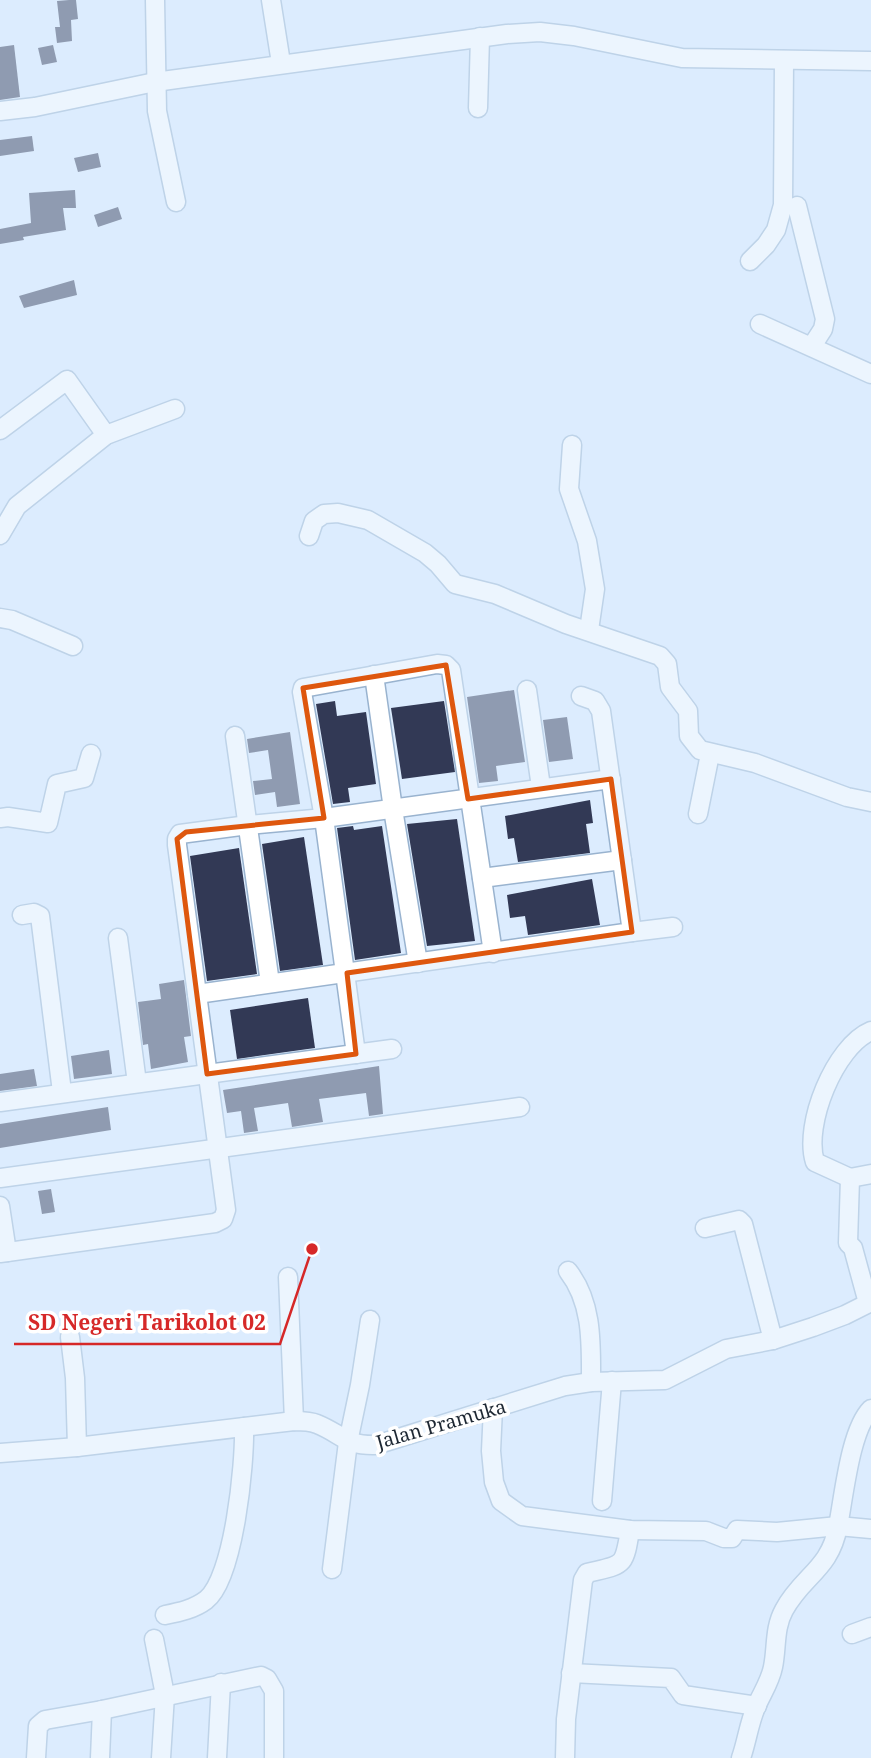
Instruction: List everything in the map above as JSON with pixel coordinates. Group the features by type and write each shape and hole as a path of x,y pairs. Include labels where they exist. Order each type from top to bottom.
{"street":[{"path":"155,0 155,82 160,134 176,202"},
{"path":"271,0 281,63"},
{"path":"0,111 35,107 155,82 281,63 480,37 540,32 574,36 666,57 871,61"},
{"path":"478,108 480,37"},
{"path":"750,261 776,230 783,205 784,60"},
{"path":"797,206 825,319 823,329 812,346"},
{"path":"760,324 871,374"},
{"path":"0,430 67,380 106,435"},
{"path":"0,535 17,506 106,435 175,409"},
{"path":"572,445 569,489 587,541 595,589 589,630"},
{"path":"309,536 314,521 324,514 338,513 368,520 425,553 455,584 480,589 566,624 660,656 665,660 670,687 688,710 689,736 700,750 755,763 847,797 871,802"},
{"path":"0,618 12,620 73,646"},
{"path":"356,1054 347,973 302,690 305,687 437,664 446,664 451,670 468,799 493,953"},
{"path":"374,675 418,962"},
{"path":"527,690 541,787"},
{"path":"581,696 595,701 601,710 632,932"},
{"path":"235,736 270,983"},
{"path":"0,818 48,823 57,784 84,778 92,754"},
{"path":"698,814 710,754"},
{"path":"0,1206 4,1252 215,1223 223,1219 226,1210 177,839 186,832 324,818 611,779"},
{"path":"482,878 622,860"},
{"path":"22,915 37,913 40,916 62,1092"},
{"path":"197,994 673,927"},
{"path":"118,937 137,1083"},
{"path":"871,1031 857,1039 832,1071 825,1084 812,1139 815,1162 850,1178 871,1174"},
{"path":"0,1102 392,1049"},
{"path":"0,1178 520,1107"},
{"path":"850,1178 848,1243 853,1248 869,1303"},
{"path":"705,1227 734,1220 743,1224 773,1340"},
{"path":"568,1271 584,1299 591,1333 592,1382"},
{"path":"288,1277 294,1421"},
{"name":"Jalan Pramuka","path":"0,1453 76,1447 294,1421 315,1423 360,1446 376,1445 565,1386 592,1382 665,1380 726,1349 773,1340 845,1315 869,1303"},
{"path":"332,1569 348,1442 370,1320"},
{"path":"70,1337 75,1378 76,1447"},
{"path":"602,1501 612,1381"},
{"path":"494,1408 491,1451 494,1482 501,1501 522,1516 630,1530 693,1529 724,1538 732,1538 737,1530 777,1532 838,1526 871,1529"},
{"path":"741,1758 757,1706 769,1682 778,1626 784,1610 826,1560 833,1547 857,1437 866,1414 871,1409"},
{"path":"165,1615 189,1610 206,1600 225,1570 245,1455 244,1427"},
{"path":"565,1758 566,1719 583,1580 587,1573 620,1565 626,1558 630,1530"},
{"path":"852,1634 871,1627"},
{"path":"154,1639 164,1695 160,1758"},
{"path":"571,1673 671,1678 683,1695 757,1706"},
{"path":"36,1758 37,1730 40,1723 261,1676 274,1691 274,1758"},
{"path":"217,1758 221,1683"},
{"path":"100,1758 102,1710"}],"highlighted area":[{"path":"446,665 468,799 611,779 632,932 347,973 356,1054 207,1074 177,839 186,832 324,818 303,688"}],"building":[{"path":"76,0 78,19 71,20 72,41 57,43 55,27 60,27 57,1"},
{"path":"14,45 20,97 0,100 0,47"},
{"path":"53,45 57,62 42,65 38,48"},
{"path":"32,136 34,151 0,156 0,140"},
{"path":"98,153 101,167 78,172 74,158"},
{"path":"75,190 76,208 63,208 66,230 0,244 0,229 31,223 29,193"},
{"path":"118,207 122,219 98,227 94,215"},
{"path":"74,280 77,295 24,308 19,296"},
{"path":"514,690 525,762 496,766 498,781 479,783 467,697"},
{"path":"335,701 337,716 366,712 376,784 348,788 350,802 333,804 316,704"},
{"path":"444,701 455,772 402,779 391,708"},
{"path":"567,717 573,759 549,762 543,720"},
{"path":"290,732 300,804 277,807 275,792 255,795 253,781 272,779 268,750 249,753 247,739"},
{"path":"590,800 593,823 586,824 590,853 518,862 514,838 508,839 505,816"},
{"path":"457,819 475,941 427,946 407,824"},
{"path":"353,826 354,830 382,826 401,953 355,960 337,828"},
{"path":"304,837 323,965 280,971 262,844"},
{"path":"239,848 257,974 207,981 190,856"},
{"path":"592,879 600,925 528,935 525,916 510,918 507,895"},
{"path":"184,980 191,1036 184,1037 188,1062 151,1069 148,1044 143,1045 138,1002 161,999 159,984"},
{"path":"308,998 315,1048 237,1059 230,1010"},
{"path":"109,1050 112,1074 74,1079 71,1056"},
{"path":"379,1066 383,1114 369,1116 366,1093 319,1099 323,1122 292,1127 288,1103 254,1108 258,1131 244,1133 241,1111 227,1113 223,1090"},
{"path":"34,1069 37,1086 0,1091 0,1074"},
{"path":"108,1107 111,1130 0,1148 0,1124"},
{"path":"51,1189 55,1212 42,1214 38,1191"}],"place":[{"name":"SD Negeri Tarikolot 02","path":"312,1249"}]}
